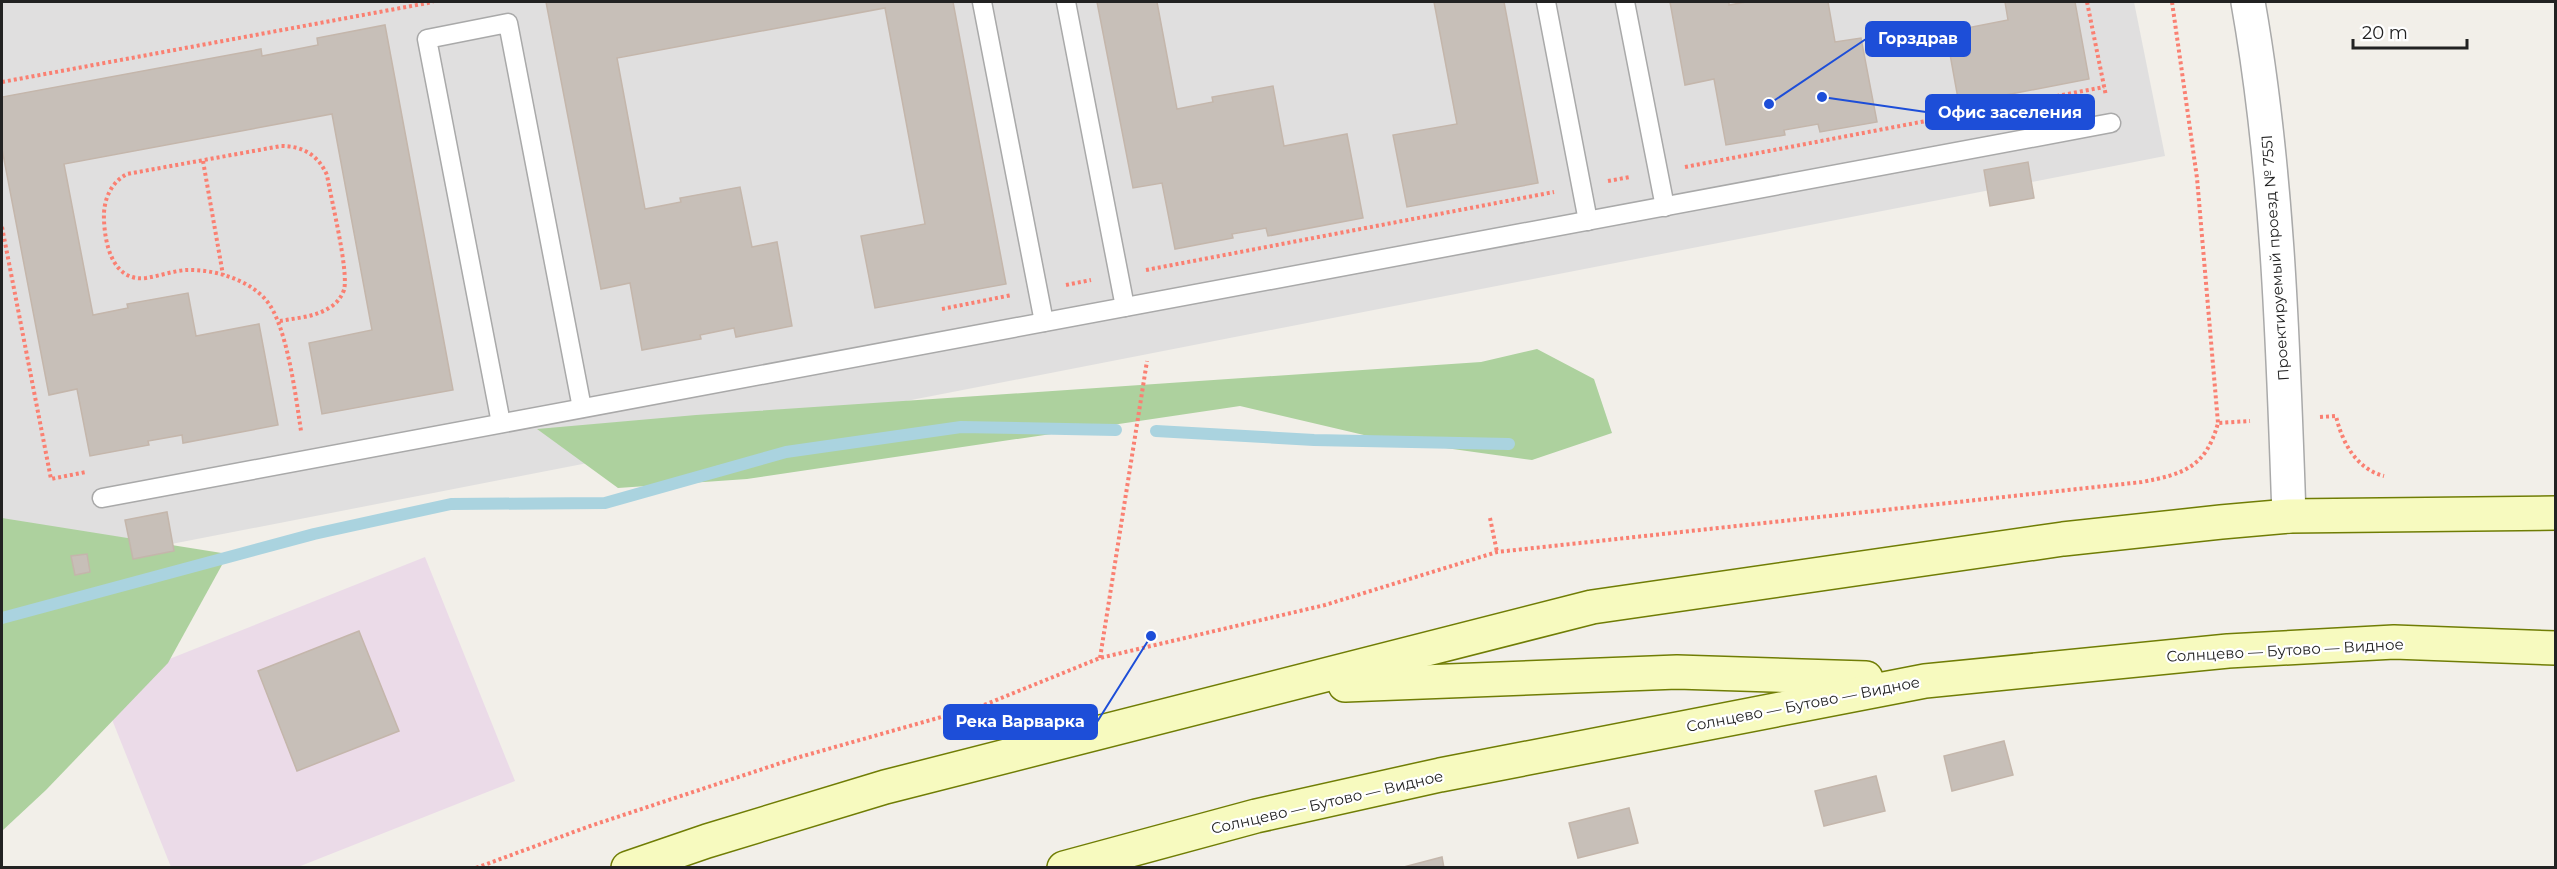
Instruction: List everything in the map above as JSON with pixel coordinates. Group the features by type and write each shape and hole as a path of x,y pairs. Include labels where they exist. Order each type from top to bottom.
{"main road":[{"path":"628,867 885,787 1592,608 2063,539 2289,516 2556,513"},
{"name":"Солнцево — Бутово — Видное","path":"1064,867 1256,816 1440,775 1925,681 2228,651 2394,642 2556,648"},
{"path":"1284,687 1677,672 1925,681"}],"street":[{"name":"Проектируемый проезд № 7551","path":"2248,2 2268,159 2278,278 2285,370 2289,516"}],"lane":[{"path":"982,2 1044,322"},
{"path":"1066,2 1125,307"},
{"path":"1546,2 1588,220"},
{"path":"1625,2 1665,207"},
{"path":"501,423 427,39 508,23 582,408"},
{"path":"102,498 2111,123"}],"path":[{"path":"2,82 433,2"},
{"path":"2087,2 2111,123"},
{"path":"2172,2 2197,178 2218,423"},
{"path":"934,310 2104,87"},
{"path":"280,321 317,314 331,308 341,298 344,289 341,254 327,175 322,164 305,150 294,146 281,146 127,174 116,180 109,192 104,211 105,239 117,268 130,278 188,270 223,275 256,290 267,300 280,321 301,431"},
{"path":"203,160 223,275"},
{"path":"2,227 51,479 96,470"},
{"path":"1100,658 1147,361"},
{"path":"289,433 312,429"},
{"path":"1490,518 1497,552"}],"shaded area":[{"path":"2,2 2134,2 2165,156 2,577"},
{"path":"425,557 515,781 298,867 171,867 99,687"}],"green space":[{"path":"1537,349 1594,379 1612,433 1532,460 1381,439 1240,406 747,479 618,488 537,429 696,415 1481,362"},
{"path":"2,518 228,554 168,663 46,790 2,831"}],"building":[{"path":"546,2 953,2 1006,284 875,308 861,236 925,224 885,8 617,58 645,209 681,202 680,198 740,187 752,247 777,242 792,326 736,337 734,328 700,335 701,339 642,350 630,283 601,289"},
{"path":"1097,2 1157,2 1177,109 1213,102 1212,97 1273,86 1284,146 1347,134 1363,218 1268,236 1266,228 1232,234 1233,238 1175,249 1162,183 1133,188"},
{"path":"1434,2 1504,2 1538,183 1407,207 1393,135 1457,124"},
{"path":"1670,2 1729,2 1729,5 1746,2 1828,2 1835,42 1861,38 1877,122 1820,132 1818,124 1784,130 1785,135 1726,145 1714,79 1685,85"},
{"path":"2005,2 2075,2 2089,79 1959,104 1946,32 2008,20"},
{"path":"385,25 453,390 322,414 309,343 372,330 332,114 64,164 93,315 128,308 127,304 188,293 196,336 259,324 278,425 183,443 182,435 148,441 149,445 90,456 77,389 49,395 2,149 2,97 261,49 262,56 318,45 317,38"},
{"path":"2028,162 2034,198 1990,206 1984,170"},
{"path":"167,512 174,551 133,559 125,520"},
{"path":"87,554 90,572 75,575 71,556"},
{"path":"359,631 399,731 297,771 258,671"},
{"path":"2004,741 2013,775 1952,791 1944,756"},
{"path":"1876,776 1885,811 1824,826 1815,791"},
{"path":"1629,808 1638,843 1578,858 1569,823"},
{"path":"1442,857 1444,868 1400,868"}],"waterway":[{"path":"2,618 314,534 451,504 605,503 786,452 961,427 1116,430"},
{"path":"1156,431 1314,440 1509,444"}],"place":[{"name":"Офис заселения","path":"1822,97"},
{"name":"Горздрав","path":"1769,104"},
{"name":"Река Варварка","path":"1151,636"}]}
